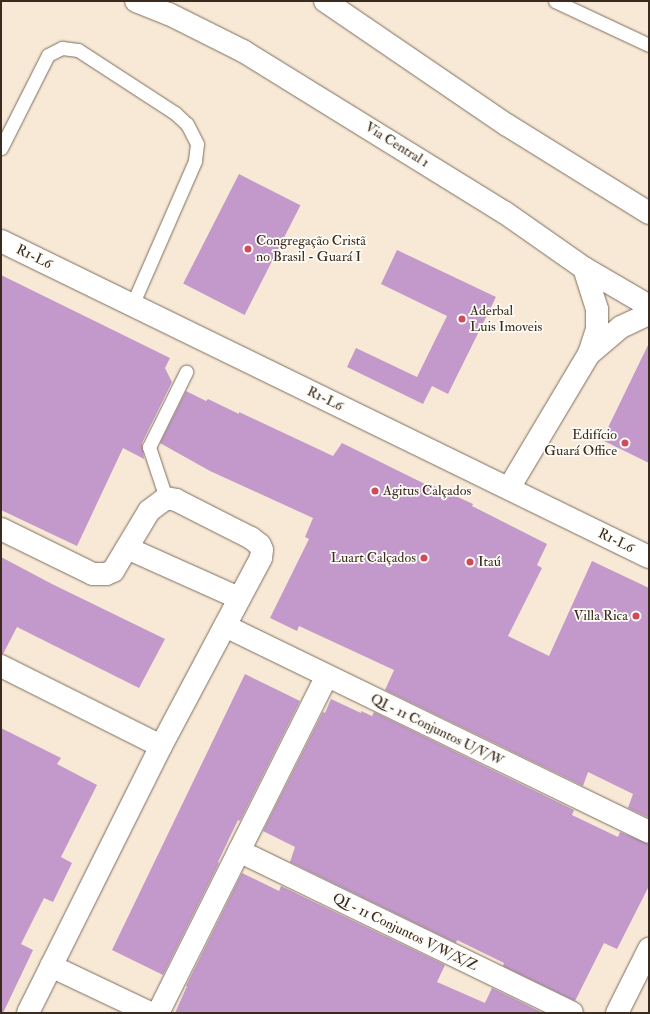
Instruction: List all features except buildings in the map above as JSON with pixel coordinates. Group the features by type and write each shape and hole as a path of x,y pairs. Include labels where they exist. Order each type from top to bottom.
{"street":[{"name":"Via Central 1","path":"136,1 167,8 243,51 504,212 584,268 649,306"},
{"path":"325,1 507,125 649,213"},
{"name":"R1-L6","path":"1,241 649,557"},
{"path":"509,488 589,354 597,329 597,309 584,268"},
{"path":"589,354 621,327 649,314"},
{"path":"1,529 93,574 106,574 113,571 149,511 166,498 183,504 251,538 260,545 262,550 261,558 161,746 28,1013"},
{"path":"127,548 239,598"},
{"name":"QI - 11 Conjuntos U/V/W","path":"225,626 326,677 649,832"},
{"path":"1,666 161,746"},
{"path":"158,1013 326,677"},
{"name":"QI - 11 Conjuntos V/W/X/Z","path":"239,851 572,1013"},
{"path":"617,1013 648,955"},
{"path":"51,966 150,1013"}],"lane":[{"path":"555,1 649,45"},
{"path":"1,148 48,54 62,48 78,50 175,113 187,124 197,144 195,161 132,305"},
{"path":"166,498 149,447 186,372"}],"place":[{"name":"Congregação Cristã no Brasil - Guará I","path":"248,249"},
{"name":"Aderbal Luis Imoveis","path":"462,319"},
{"name":"Edifício Guará Office","path":"625,443"},
{"name":"Agitus Calçados","path":"375,491"},
{"name":"Luart Calçados","path":"424,558"},
{"name":"Itaú","path":"470,562"},
{"name":"Villa Rica","path":"636,616"}]}
